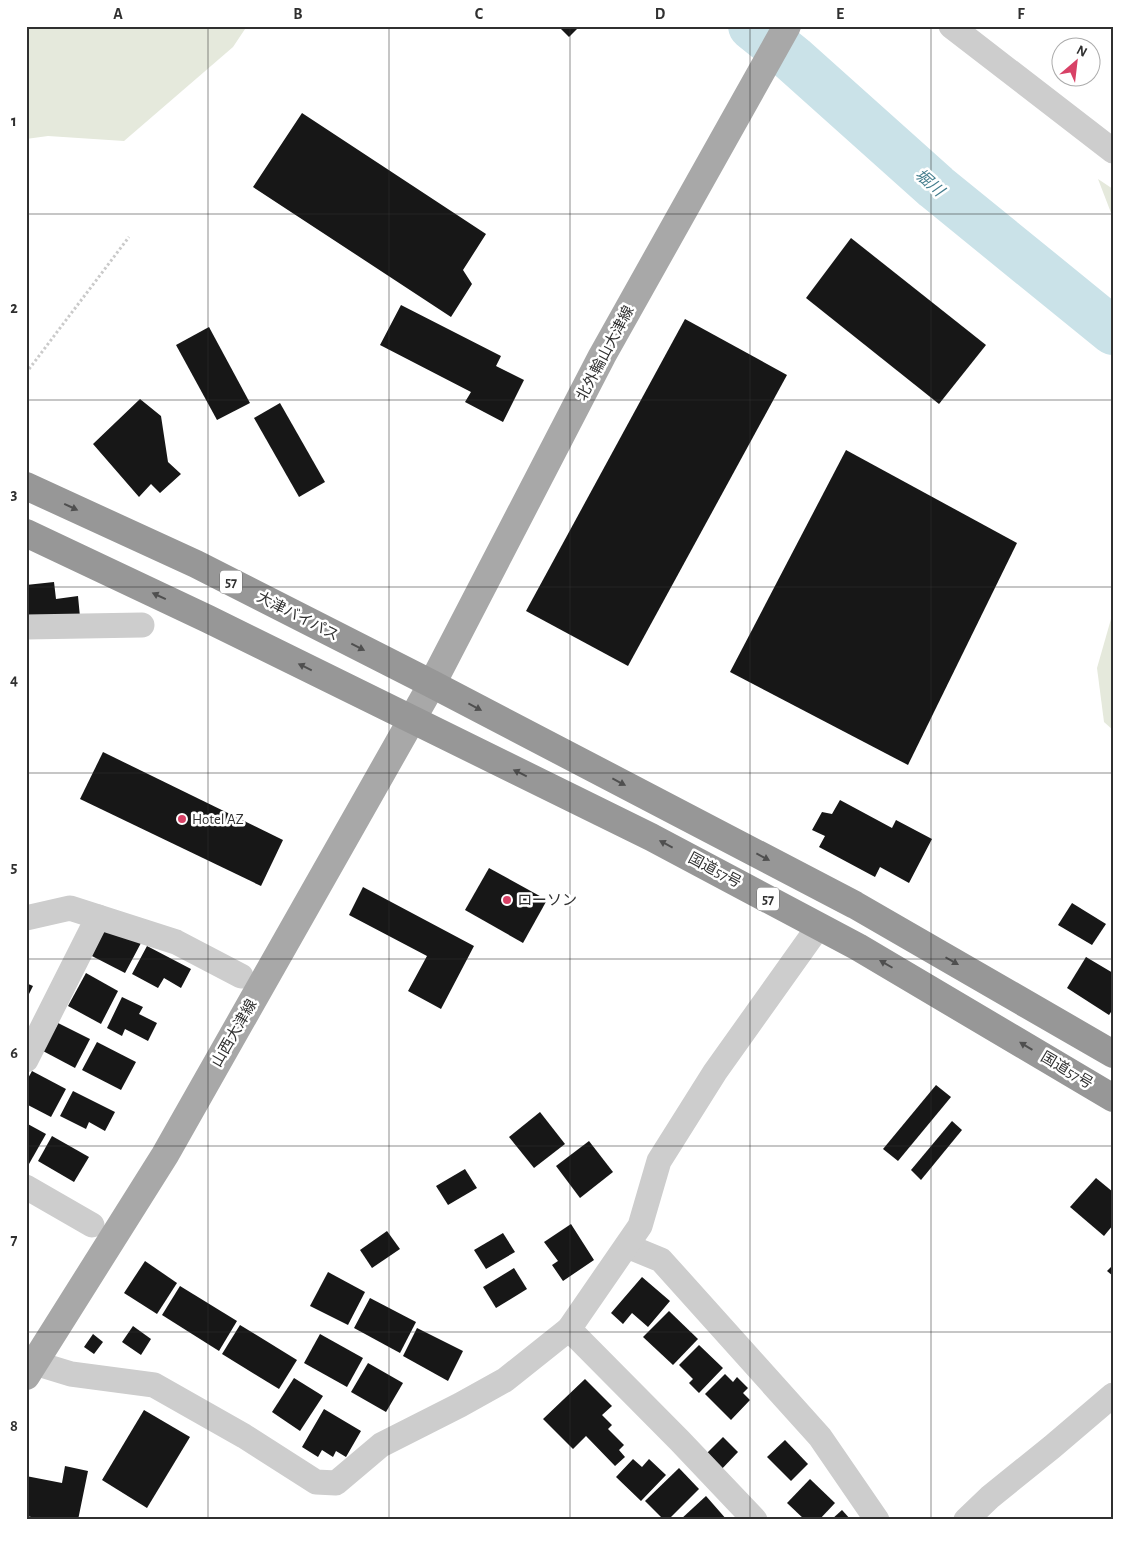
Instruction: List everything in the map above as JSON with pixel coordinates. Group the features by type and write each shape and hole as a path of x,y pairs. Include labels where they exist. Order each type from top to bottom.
{"highway":[{"name":"大津バイパス","path":"26,486 196,564 432,684"},
{"name":"57","path":"26,533 208,619 412,720"},
{"name":"57","path":"432,684 855,905 1113,1054"},
{"name":"国道57号","path":"412,720 651,837 819,926 975,1015 1113,1098"}],"main road":[{"name":"北外輪山大津線","path":"432,684 602,356 787,26"},
{"name":"山西大津線","path":"30,1370 165,1155 432,684"}],"street":[{"path":"951,26 1113,151"},
{"path":"26,627 142,625"},
{"path":"26,918 70,908 176,942 241,976"},
{"path":"26,1060 98,918"},
{"path":"30,1370 154,1385 244,1436 316,1482 336,1483 381,1445 505,1380 569,1329 640,1226 659,1161 715,1072 819,926"},
{"path":"26,1188 92,1225"},
{"path":"627,1246 661,1260 820,1437 877,1520"},
{"path":"569,1329 755,1520"},
{"path":"966,1520 990,1497 1113,1395"}],"path":[{"path":"26,373 129,237"}],"shaded area":[{"path":"26,26 247,26 233,47 124,141 48,136 26,139"},
{"path":"1098,179 1113,189 1113,218"},
{"path":"1113,612 1113,730 1104,722 1097,668"}],"building":[{"path":"558,26 580,26 569,37"},
{"path":"302,113 486,234 463,270 472,284 451,317 253,187"},
{"path":"851,238 986,345 939,404 806,298"},
{"path":"401,305 501,356 496,366 524,380 503,422 465,402 471,392 380,345"},
{"path":"685,319 787,375 628,666 526,611"},
{"path":"209,327 250,403 217,420 176,345"},
{"path":"140,399 161,416 168,462 181,474 160,493 151,484 139,497 93,444"},
{"path":"280,403 325,482 299,497 254,418"},
{"path":"846,450 1017,543 908,765 730,672"},
{"path":"54,582 56,599 78,596 80,617 26,619 26,585"},
{"name":"Hotel AZ","path":"103,752 283,840 261,886 80,799"},
{"path":"840,800 892,828 896,820 932,839 909,883 880,867 875,877 819,847 825,836 812,830 822,812 832,814"},
{"path":"489,868 547,900 523,943 465,910"},
{"path":"363,887 474,946 441,1009 408,991 427,956 349,915"},
{"path":"1072,903 1106,924 1092,945 1058,925"},
{"path":"106,926 141,943 125,973 90,955"},
{"path":"147,946 191,969 181,988 164,978 158,988 132,974"},
{"path":"1086,957 1113,973 1113,1009 1109,1015 1067,988"},
{"path":"86,973 118,991 101,1024 68,1006"},
{"path":"26,983 33,986 26,1000"},
{"path":"122,997 143,1007 139,1014 157,1023 148,1041 125,1029 122,1036 107,1028"},
{"path":"58,1023 90,1039 75,1068 43,1051"},
{"path":"97,1042 136,1062 121,1090 82,1070"},
{"path":"32,1071 66,1089 51,1117 26,1104 26,1082"},
{"path":"936,1085 951,1097 898,1161 883,1149"},
{"path":"73,1091 115,1112 105,1131 89,1122 86,1129 60,1116"},
{"path":"540,1112 565,1144 534,1168 509,1137"},
{"path":"952,1121 962,1130 921,1180 911,1170"},
{"path":"26,1123 46,1134 29,1164 26,1162"},
{"path":"52,1136 89,1157 74,1182 38,1161"},
{"path":"589,1141 613,1172 580,1198 556,1166"},
{"path":"465,1169 477,1188 448,1205 436,1186"},
{"path":"1096,1178 1113,1192 1113,1225 1104,1236 1070,1207"},
{"path":"571,1224 594,1260 563,1281 552,1265 558,1261 544,1242"},
{"path":"387,1231 400,1249 372,1268 360,1250"},
{"path":"503,1233 515,1252 486,1269 474,1250"},
{"path":"145,1261 177,1283 157,1314 124,1293"},
{"path":"1113,1265 1113,1276 1107,1271"},
{"path":"514,1268 527,1289 496,1308 483,1287"},
{"path":"328,1272 365,1292 348,1325 310,1306"},
{"path":"642,1277 670,1301 648,1327 632,1313 623,1324 611,1313"},
{"path":"180,1286 237,1321 219,1351 162,1315"},
{"path":"370,1298 416,1322 400,1353 354,1328"},
{"path":"669,1311 698,1339 673,1365 643,1337"},
{"path":"240,1325 297,1360 279,1389 222,1354"},
{"path":"133,1326 151,1339 141,1355 122,1342"},
{"path":"417,1328 463,1351 448,1381 403,1356"},
{"path":"93,1334 103,1342 94,1354 84,1347"},
{"path":"320,1334 363,1358 347,1387 304,1363"},
{"path":"699,1345 723,1368 699,1393 689,1383 693,1379 679,1365"},
{"path":"368,1363 403,1383 386,1412 351,1392"},
{"path":"725,1374 733,1382 737,1377 748,1388 743,1393 750,1400 731,1420 705,1394"},
{"path":"294,1378 323,1396 300,1431 272,1412"},
{"path":"585,1379 612,1406 602,1415 612,1425 608,1429 624,1445 619,1450 625,1457 615,1466 586,1436 573,1449 543,1419"},
{"path":"324,1409 361,1431 346,1457 336,1451 333,1457 322,1450 318,1457 302,1447"},
{"path":"144,1410 190,1437 147,1508 102,1480"},
{"path":"723,1437 738,1452 718,1473 702,1458"},
{"path":"785,1440 808,1464 791,1481 767,1457"},
{"path":"633,1459 642,1467 649,1459 666,1475 641,1501 616,1477"},
{"path":"65,1466 88,1471 78,1520 47,1520 26,1516 26,1476 62,1483"},
{"path":"679,1468 699,1489 668,1520 664,1520 645,1501"},
{"path":"810,1479 835,1503 819,1520 805,1520 787,1503"},
{"path":"706,1496 727,1520 680,1520"},
{"path":"842,1510 851,1520 831,1520"}],"waterway":[{"name":"堀川","path":"752,26 793,59 936,187 1113,331"}],"place":[{"name":"Hotel AZ","path":"182,819"},
{"name":"ローソン","path":"507,900"}]}
